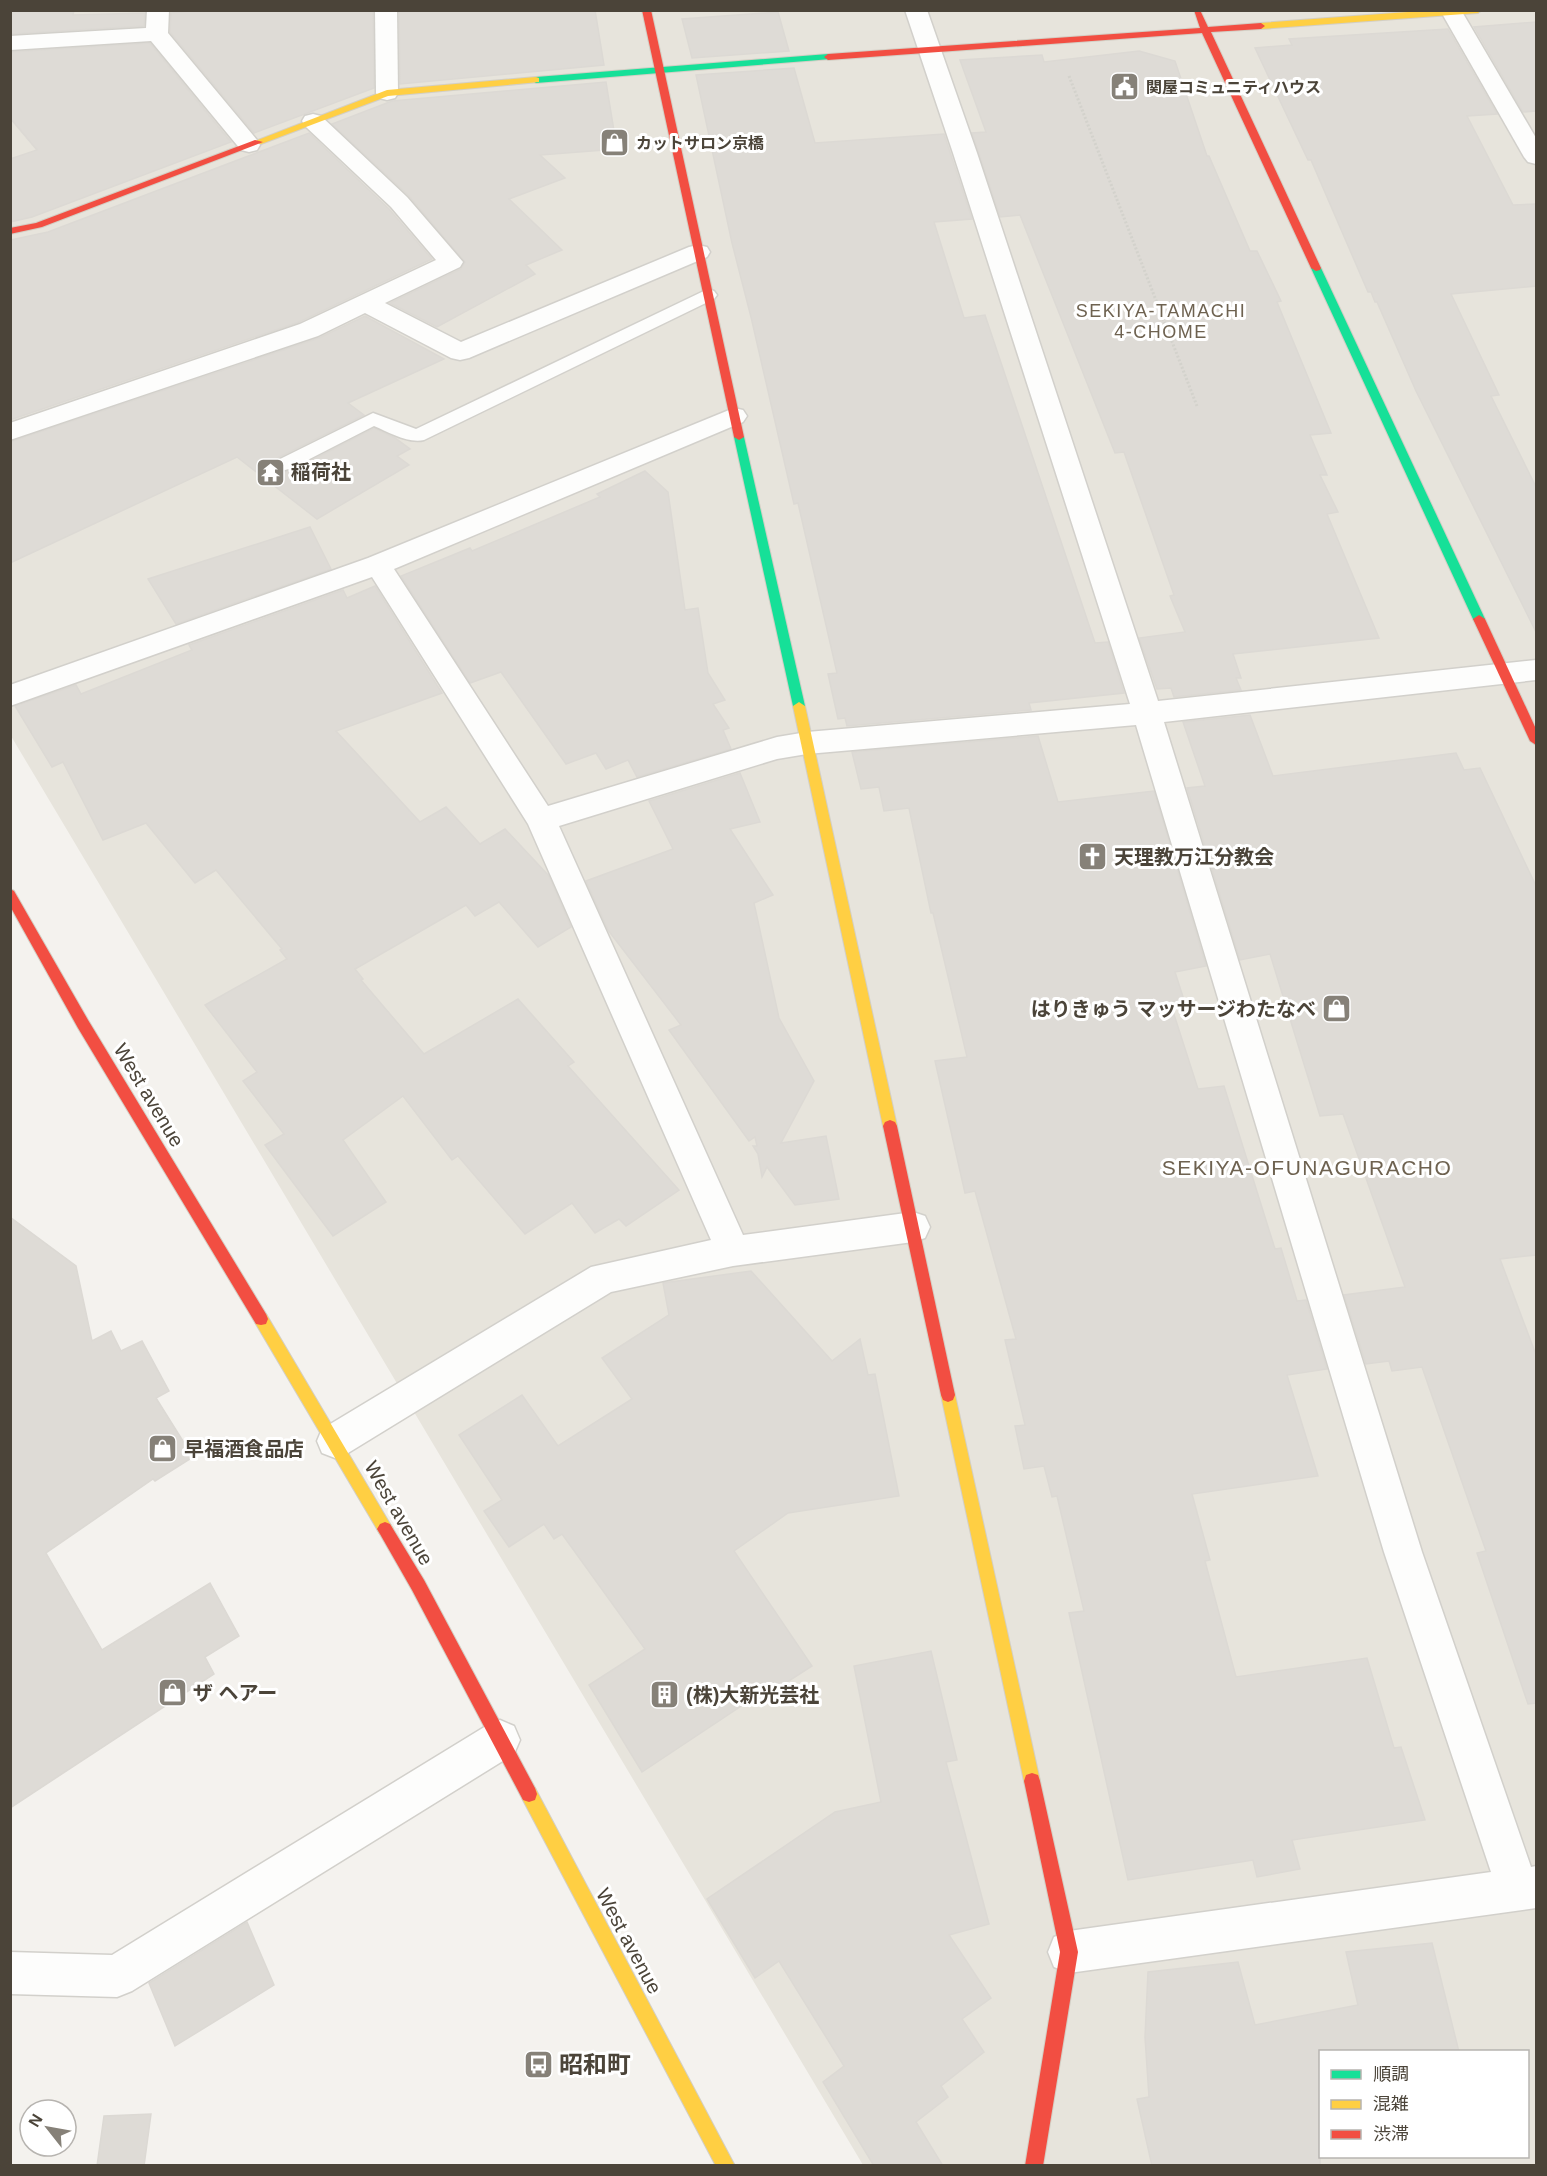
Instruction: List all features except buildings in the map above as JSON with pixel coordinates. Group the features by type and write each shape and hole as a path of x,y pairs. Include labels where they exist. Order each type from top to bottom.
{"main road":[{"path":"646,10 657,69 913,1227 1069,1952 1034,2166"},
{"path":"1197,10 1536,741"},
{"path":"10,231 39,225 387,93 657,69 1478,10"},
{"name":"West avenue","path":"10,894 83,1024 335,1441 417,1585 726,2166"}],"street":[{"path":"158,10 157,34 249,145"},
{"path":"386,10 387,93"},
{"path":"916,10 965,153 1147,713 1403,1552 1527,1888 1069,1952"},
{"path":"1451,11 1536,158"},
{"path":"10,43 157,34"},
{"path":"10,432 309,330 452,262 399,202 313,121"},
{"path":"365,303 460,352 698,252"},
{"path":"10,696 378,565 734,416"},
{"path":"378,565 541,820 734,1251"},
{"path":"541,820 777,748 807,743 1147,713 1536,670"},
{"path":"335,1441 603,1278 734,1251 913,1227"},
{"path":"10,1973 117,1976 500,1740"}],"lane":[{"path":"285,464 373,419 417,435 708,296"}],"path":[{"path":"1056,41 1197,406"}],"shaded area":[{"path":"10,11 1536,11 1536,2165 863,2165 11,736"}],"traffic: fast":[{"path":"536,80 828,57"},
{"path":"1316,268 1479,619"},
{"path":"739,437 799,706"}],"traffic: slow":[{"path":"1261,26 1478,10"},
{"path":"258,142 387,93 536,80"},
{"path":"799,706 890,1126"},
{"path":"261,1319 385,1529"},
{"path":"948,1395 1032,1781"},
{"path":"529,1794 726,2166"}],"traffic: jam":[{"path":"646,10 739,437"},
{"path":"1197,12 1316,268"},
{"path":"828,57 1261,26"},
{"path":"10,231 39,225 258,142"},
{"path":"1479,619 1536,741"},
{"path":"10,894 83,1024 261,1319"},
{"path":"890,1126 948,1395"},
{"path":"385,1529 418,1585 529,1794"},
{"path":"1032,1781 1069,1952 1034,2166"}],"place":[{"name":"関屋コミュニティハウス","path":"1125,87"},
{"name":"カットサロン京橋","path":"615,143"},
{"name":"稲荷社","path":"270,472"},
{"name":"天理教万江分教会","path":"1093,857"},
{"name":"はりきゅう マッサージわたなべ","path":"1337,1009"},
{"name":"早福酒食品店","path":"163,1449"},
{"name":"ザ ヘアー","path":"172,1693"},
{"name":"(株)大新光芸社","path":"665,1695"},
{"name":"昭和町","path":"538,2065"}],"district":[{"name":"SEKIYA-TAMACHI 4-CHOME","path":"1161,321"},
{"name":"SEKIYA-OFUNAGURACHO","path":"1307,1168"}]}
